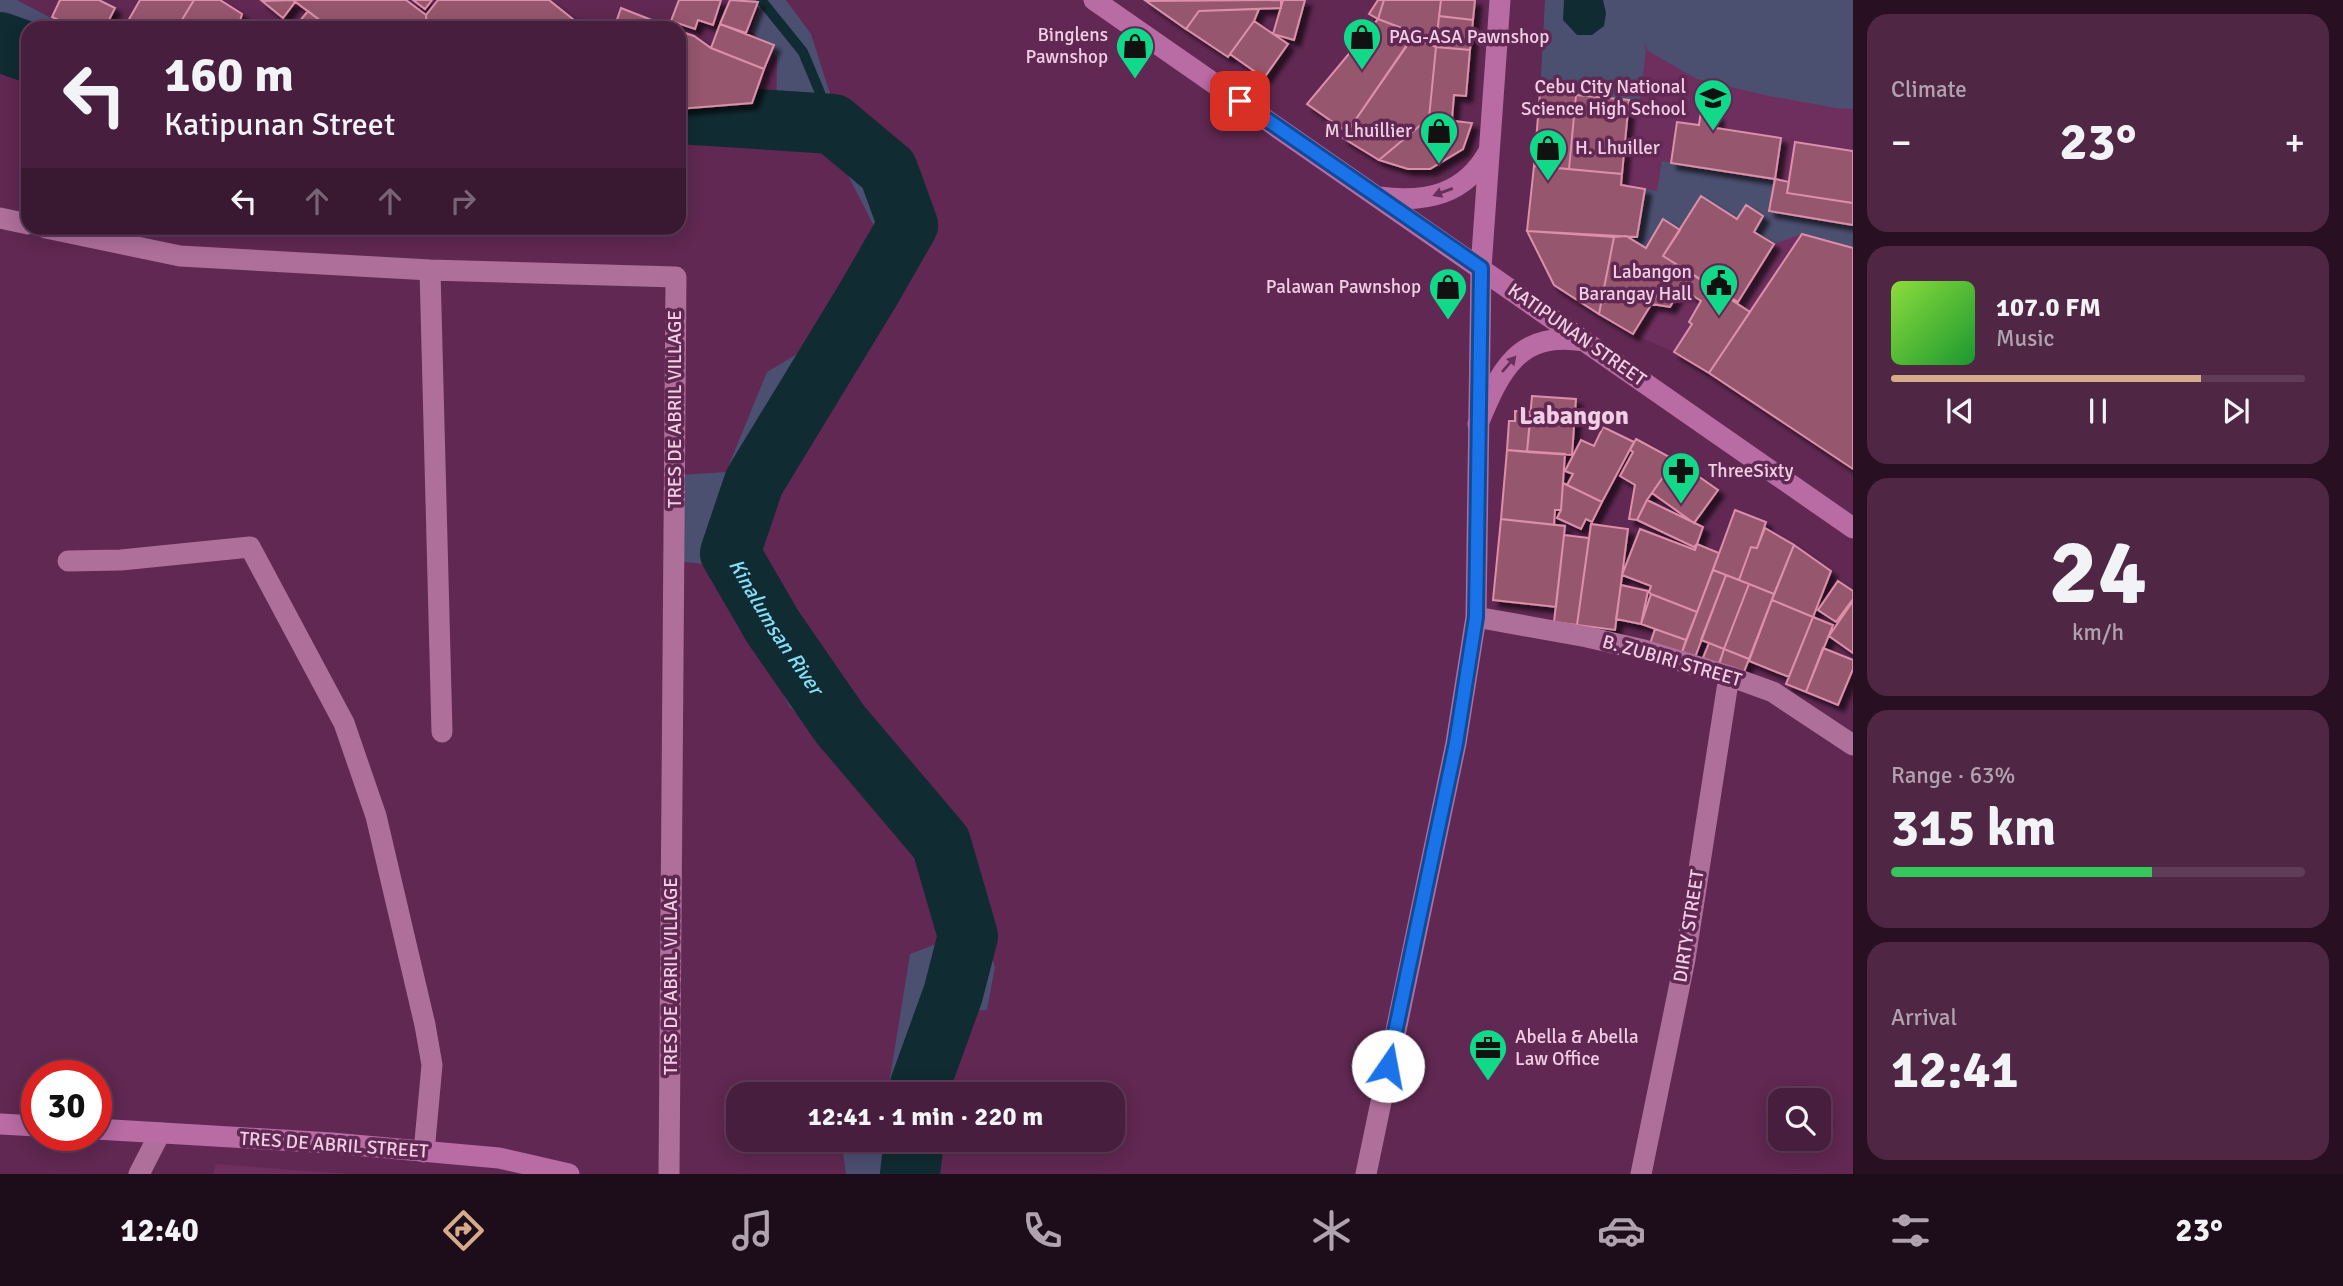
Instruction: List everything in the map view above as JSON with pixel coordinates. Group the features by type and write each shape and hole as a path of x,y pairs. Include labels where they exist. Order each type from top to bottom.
{"main road":[{"name":"KATIPUNAN STREET","path":"1094,0 1853,528"},
{"path":"1481,268 1500,0"},
{"path":"1378,197 1423,198 1452,190 1478,169 1490,149"},
{"path":"1478,424 1501,373 1523,350 1542,341 1566,339 1587,342"},
{"path":"0,1124 21,1125"},
{"name":"TRES DE ABRIL STREET","path":"112,1130 332,1143 499,1158 569,1174"}],"street":[{"path":"0,218 21,222"},
{"name":"TRES DE ABRIL VILLAGE","path":"80,235 180,256 430,270 676,277 669,1174"},
{"path":"1366,1174 1456,743 1476,617 1481,268"},
{"path":"430,270 442,732"},
{"path":"68,562 121,560 250,547 344,723 376,816 432,1065 424,1152"},
{"name":"B. ZUBIRI STREET","path":"1476,617 1621,645 1729,676 1773,692 1853,745"},
{"name":"DIRTY STREET","path":"1642,1174 1685,959 1729,676"},
{"path":"139,1174 160,1133"}],"shaded area":[{"path":"0,0 17,0 57,21 21,21 21,59 0,52"},
{"path":"747,0 786,0 811,34 837,116 892,163 912,220 931,231 846,385 808,403 764,478 748,537 758,584 872,745 969,847 983,931 995,967 987,1010 963,1011 934,1082 889,1082 910,954 952,938 931,858 870,783 790,707 714,565 684,562 680,475 726,472 767,372 797,354 877,232 832,144 777,140 776,128 686,120 686,108 752,103 776,121 777,57 751,31 759,8"},
{"name":"Cebu City National Science High School","path":"1545,0 1853,0 1853,225 1752,208 1802,234 1709,373 1599,314 1614,237 1626,236 1646,248 1663,219 1680,229 1657,191 1621,185 1622,174"},
{"path":"1545,0 1853,0 1853,109 1769,96 1697,79 1648,51 1643,41 1646,50 1640,101 1540,92"},
{"path":"1564,0 1603,0 1606,13 1604,26 1592,35 1577,35 1563,20"},
{"path":"1662,161 1775,179 1769,211 1853,225 1853,248 1802,234 1774,244 1754,232 1763,215 1746,205 1737,219 1701,197 1680,230 1663,220 1646,248 1626,236 1637,237 1645,189 1657,191"},
{"path":"843,1152 921,1152 919,1174 846,1174"},
{"path":"216,1164 348,1174 213,1174"}],"building":[{"path":"60,0 99,0 115,8 108,21 60,21 52,17"},
{"path":"140,0 194,0 181,21 128,21"},
{"path":"194,0 220,0 242,14 240,21 181,21"},
{"path":"293,0 406,0 426,15 426,21 321,21"},
{"path":"413,0 432,0 425,9"},
{"path":"438,0 549,0 575,21 426,21 426,15"},
{"path":"679,0 721,0 713,25 698,20 695,29 686,26 686,21 671,21"},
{"path":"730,0 758,2 746,33 720,24"},
{"path":"1281,0 1281,8 1199,11 1186,29 1146,1"},
{"path":"1283,0 1305,0 1294,40 1273,34"},
{"path":"1378,0 1384,0 1378,19 1369,14"},
{"path":"1384,0 1441,0 1436,42 1378,19"},
{"path":"1441,0 1475,0 1473,20 1439,16"},
{"path":"262,1 295,2 283,18"},
{"path":"621,8 654,21 616,21"},
{"path":"1259,9 1254,21 1228,57 1186,29 1199,11"},
{"path":"308,11 321,21 300,21"},
{"path":"1439,16 1473,20 1470,50 1436,47"},
{"name":"PAG-ASA Pawnshop","path":"1378,19 1415,33 1347,132 1307,104"},
{"path":"1254,21 1288,44 1264,78 1230,54"},
{"path":"720,24 774,45 764,69 711,48"},
{"path":"686,33 711,48 764,69 752,103 686,108"},
{"path":"1413,37 1436,47 1429,118 1379,160 1343,138"},
{"path":"1436,47 1470,50 1466,96 1454,95 1452,119 1429,118"},
{"path":"1540,92 1576,95 1569,169 1534,166"},
{"path":"1576,95 1629,100 1622,174 1569,169"},
{"path":"1701,111 1718,115 1716,128 1781,138 1775,179 1671,163 1677,122 1699,125"},
{"path":"1429,118 1472,123 1463,149 1430,169 1408,169 1379,160"},
{"path":"1795,142 1853,151 1853,203 1787,193"},
{"path":"1534,166 1622,174 1621,185 1645,189 1637,237 1527,231"},
{"path":"1775,179 1789,182 1787,193 1853,203 1853,225 1769,211"},
{"path":"1701,196 1737,219 1746,205 1763,216 1754,232 1774,244 1738,302 1663,256"},
{"path":"1663,219 1680,230 1663,256 1676,264 1633,334 1599,314 1614,237 1626,236 1646,248"},
{"path":"1527,231 1614,237 1599,314 1554,285"},
{"path":"1802,234 1853,248 1853,469 1709,373"},
{"name":"Labangon Barangay Hall","path":"1676,264 1750,312 1709,373 1674,352 1692,324 1689,322 1701,301 1681,288 1670,307 1651,304"},
{"path":"1532,396 1576,399 1572,455 1527,452"},
{"path":"1515,411 1531,412 1527,452 1507,450 1509,421 1515,421"},
{"path":"1603,427 1634,442 1602,502 1567,485 1573,474 1565,471 1581,440 1594,446"},
{"path":"1636,439 1675,460 1647,500 1637,520 1629,519 1635,485 1620,476 1633,452 1630,450"},
{"path":"1507,450 1565,454 1561,510 1555,510 1554,525 1501,519"},
{"path":"1675,460 1718,490 1694,523 1652,493"},
{"path":"1563,483 1602,502 1592,522 1586,519 1581,529 1557,518 1561,510"},
{"path":"1647,500 1703,527 1697,544 1694,547 1637,520"},
{"path":"1735,510 1766,522 1757,548 1751,547 1739,580 1713,570"},
{"path":"1501,519 1565,526 1556,607 1493,600"},
{"path":"1591,524 1628,529 1615,630 1577,625"},
{"path":"1765,528 1794,545 1774,594 1739,580 1751,547 1757,548"},
{"path":"1640,529 1695,550 1697,544 1719,553 1697,612 1651,594 1651,586 1622,575"},
{"path":"1564,535 1589,538 1577,625 1554,622"},
{"path":"1794,545 1831,571 1813,617 1772,600"},
{"path":"1713,570 1726,575 1694,660 1681,655"},
{"path":"1726,575 1749,584 1724,649 1701,640"},
{"path":"1838,581 1853,591 1853,599 1836,622 1818,610"},
{"path":"1749,584 1774,594 1749,659 1724,649"},
{"path":"1621,585 1648,591 1641,624 1616,619"},
{"path":"1651,594 1697,612 1686,640 1641,624"},
{"path":"1772,600 1813,617 1789,677 1749,661"},
{"path":"1853,601 1853,653 1829,636"},
{"path":"1813,617 1833,625 1806,692 1786,684"},
{"path":"1655,629 1686,640 1681,655 1650,644"},
{"path":"1709,643 1724,649 1719,665 1703,658"},
{"path":"1823,648 1853,660 1853,669 1838,705 1806,692"},
{"path":"1724,649 1749,659 1742,677 1718,667"}],"waterway":[{"path":"761,0 803,52 833,124"},
{"name":"Kinalumsan River","path":"0,42 21,50"},
{"name":"Kinalumsan River","path":"686,114 833,124 888,170 908,225 754,482 730,553 773,627 840,724 941,843 968,936 953,994 921,1082"},
{"name":"Kinalumsan River","path":"910,1174 913,1152"}],"place":[{"name":"PAG-ASA Pawnshop","path":"1362,71"},
{"name":"Binglens Pawnshop","path":"1135,80"},
{"name":"Cebu City National Science High School","path":"1713,132"},
{"name":"M Lhuillier","path":"1439,165"},
{"name":"H. Lhuiller","path":"1548,182"},
{"name":"Labangon Barangay Hall","path":"1719,317"},
{"name":"Palawan Pawnshop","path":"1448,321"},
{"name":"ThreeSixty","path":"1681,505"},
{"name":"Abella & Abella Law Office","path":"1488,1082"}],"district":[{"name":"Labangon","path":"1574,416"}],"route":[{"path":"1240,101 1481,268 1476,617 1456,743 1388,1066"}]}
